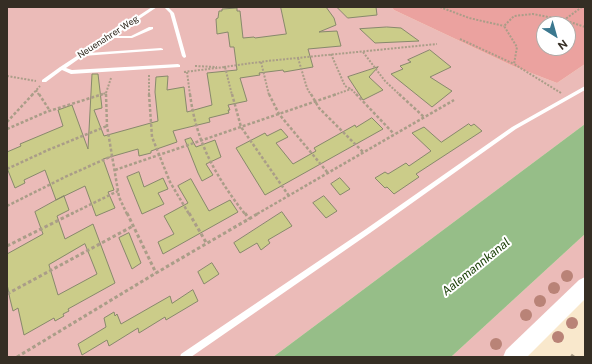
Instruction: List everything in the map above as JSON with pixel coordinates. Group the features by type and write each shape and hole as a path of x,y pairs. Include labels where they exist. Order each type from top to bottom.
{"street":[{"path":"513,357 585,286"}],"lane":[{"name":"Neuenahrer Weg","path":"44,81 155,7"},
{"path":"166,7 172,13 184,56"},
{"path":"109,37 132,37 151,28"},
{"path":"81,55 161,49"},
{"path":"62,68 71,72 178,66"},
{"path":"184,357 368,231 514,128 585,88"}],"path":[{"path":"440,7 469,18 504,26 517,47 514,64"},
{"path":"570,16 582,7"},
{"path":"504,26 514,16 533,14 543,16"},
{"path":"460,39 514,64 569,97"},
{"path":"195,66 225,67 331,54 436,44"},
{"path":"363,51 385,81 424,117"},
{"path":"331,54 344,86 350,90 394,134"},
{"path":"298,58 307,88 319,108 327,118 363,152"},
{"path":"261,62 269,94 279,114 328,173"},
{"path":"225,67 241,127 269,165 289,196"},
{"path":"188,72 189,95 195,123 201,141 214,170 249,219"},
{"path":"149,75 150,123 152,137 170,182 207,244"},
{"path":"7,76 34,81 44,81"},
{"path":"7,122 44,81"},
{"path":"36,90 50,111"},
{"path":"114,170 350,90"},
{"path":"7,129 50,111 106,93 108,126 118,191 156,273"},
{"path":"17,357 156,273 454,100"},
{"path":"7,169 48,150 108,126"},
{"path":"7,206 65,177 112,156"},
{"path":"7,246 118,191"},
{"path":"7,294 133,226"}],"shaded area":[{"path":"7,7 392,7 394,10 513,66 557,83 585,64 585,124 273,357 7,357"},
{"path":"392,7 585,7 585,64 557,83 513,66 394,10"},
{"path":"585,234 585,286 513,357 451,357"}],"water":[{"name":"Aalemannkanal","path":"585,124 585,234 451,357 273,357"}],"building":[{"path":"281,7 326,7 334,18 336,25 319,32 337,31 341,46 308,49 313,67 284,72 283,70 259,73 260,75 240,78 247,101 228,105 230,110 228,110 229,113 209,118 210,122 173,131 177,142 151,151 151,153 139,156 138,149 103,159 114,190 108,192 115,208 96,216 85,186 56,200 45,170 24,180 25,183 15,188 7,168 7,152 21,146 20,144 63,126 58,110 72,105 88,149 92,74 98,74 102,108 94,110 104,136 158,121 155,92 156,77 168,76 167,90 184,87 187,112 212,105 207,73 237,70 234,47 230,47 228,32 217,34 216,19 218,18 219,11 222,11 222,9 237,8 237,11 240,11 243,38 255,38 286,34"},
{"path":"337,7 376,7 377,15 348,18"},
{"path":"387,27 401,28 419,41 375,43 360,29"},
{"path":"430,50 451,67 430,77 452,91 432,107 391,74 403,69 400,66 411,62 408,60"},
{"path":"378,67 369,77 383,90 363,100 348,77"},
{"path":"372,118 383,129 265,195 236,148 265,133 267,136 281,129 288,137 276,143 293,164 316,151 314,148 355,125 356,127"},
{"path":"469,124 471,126 474,124 482,131 416,174 419,177 394,194 387,187 385,188 375,178 385,172 388,174 406,163 409,166 431,151 412,133 424,127 441,142"},
{"path":"191,138 196,147 215,140 221,157 206,164 213,175 202,181 185,140"},
{"path":"139,172 144,187 163,178 168,189 158,193 164,204 142,214 127,177"},
{"path":"340,178 350,189 340,195 331,184"},
{"path":"191,179 209,211 230,200 238,212 163,254 158,242 174,234 164,216 188,203 178,186"},
{"path":"64,196 69,210 57,216 65,239 93,224 115,283 68,309 69,311 63,314 64,316 55,321 54,318 24,335 18,308 13,311 10,299 7,284 7,254 43,234 35,212","holes":["85,244 97,274 58,295 49,265"]},
{"path":"324,196 337,211 326,218 313,203"},
{"path":"282,212 292,226 268,240 270,243 261,250 257,243 240,253 234,243"},
{"path":"129,233 141,263 132,269 119,238"},
{"path":"212,263 219,274 204,284 198,272"},
{"path":"193,290 198,301 166,320 165,317 139,333 138,328 109,346 107,340 82,355 78,344 106,327 104,318 114,312 115,316 117,314 121,324 170,296 172,303"}]}
